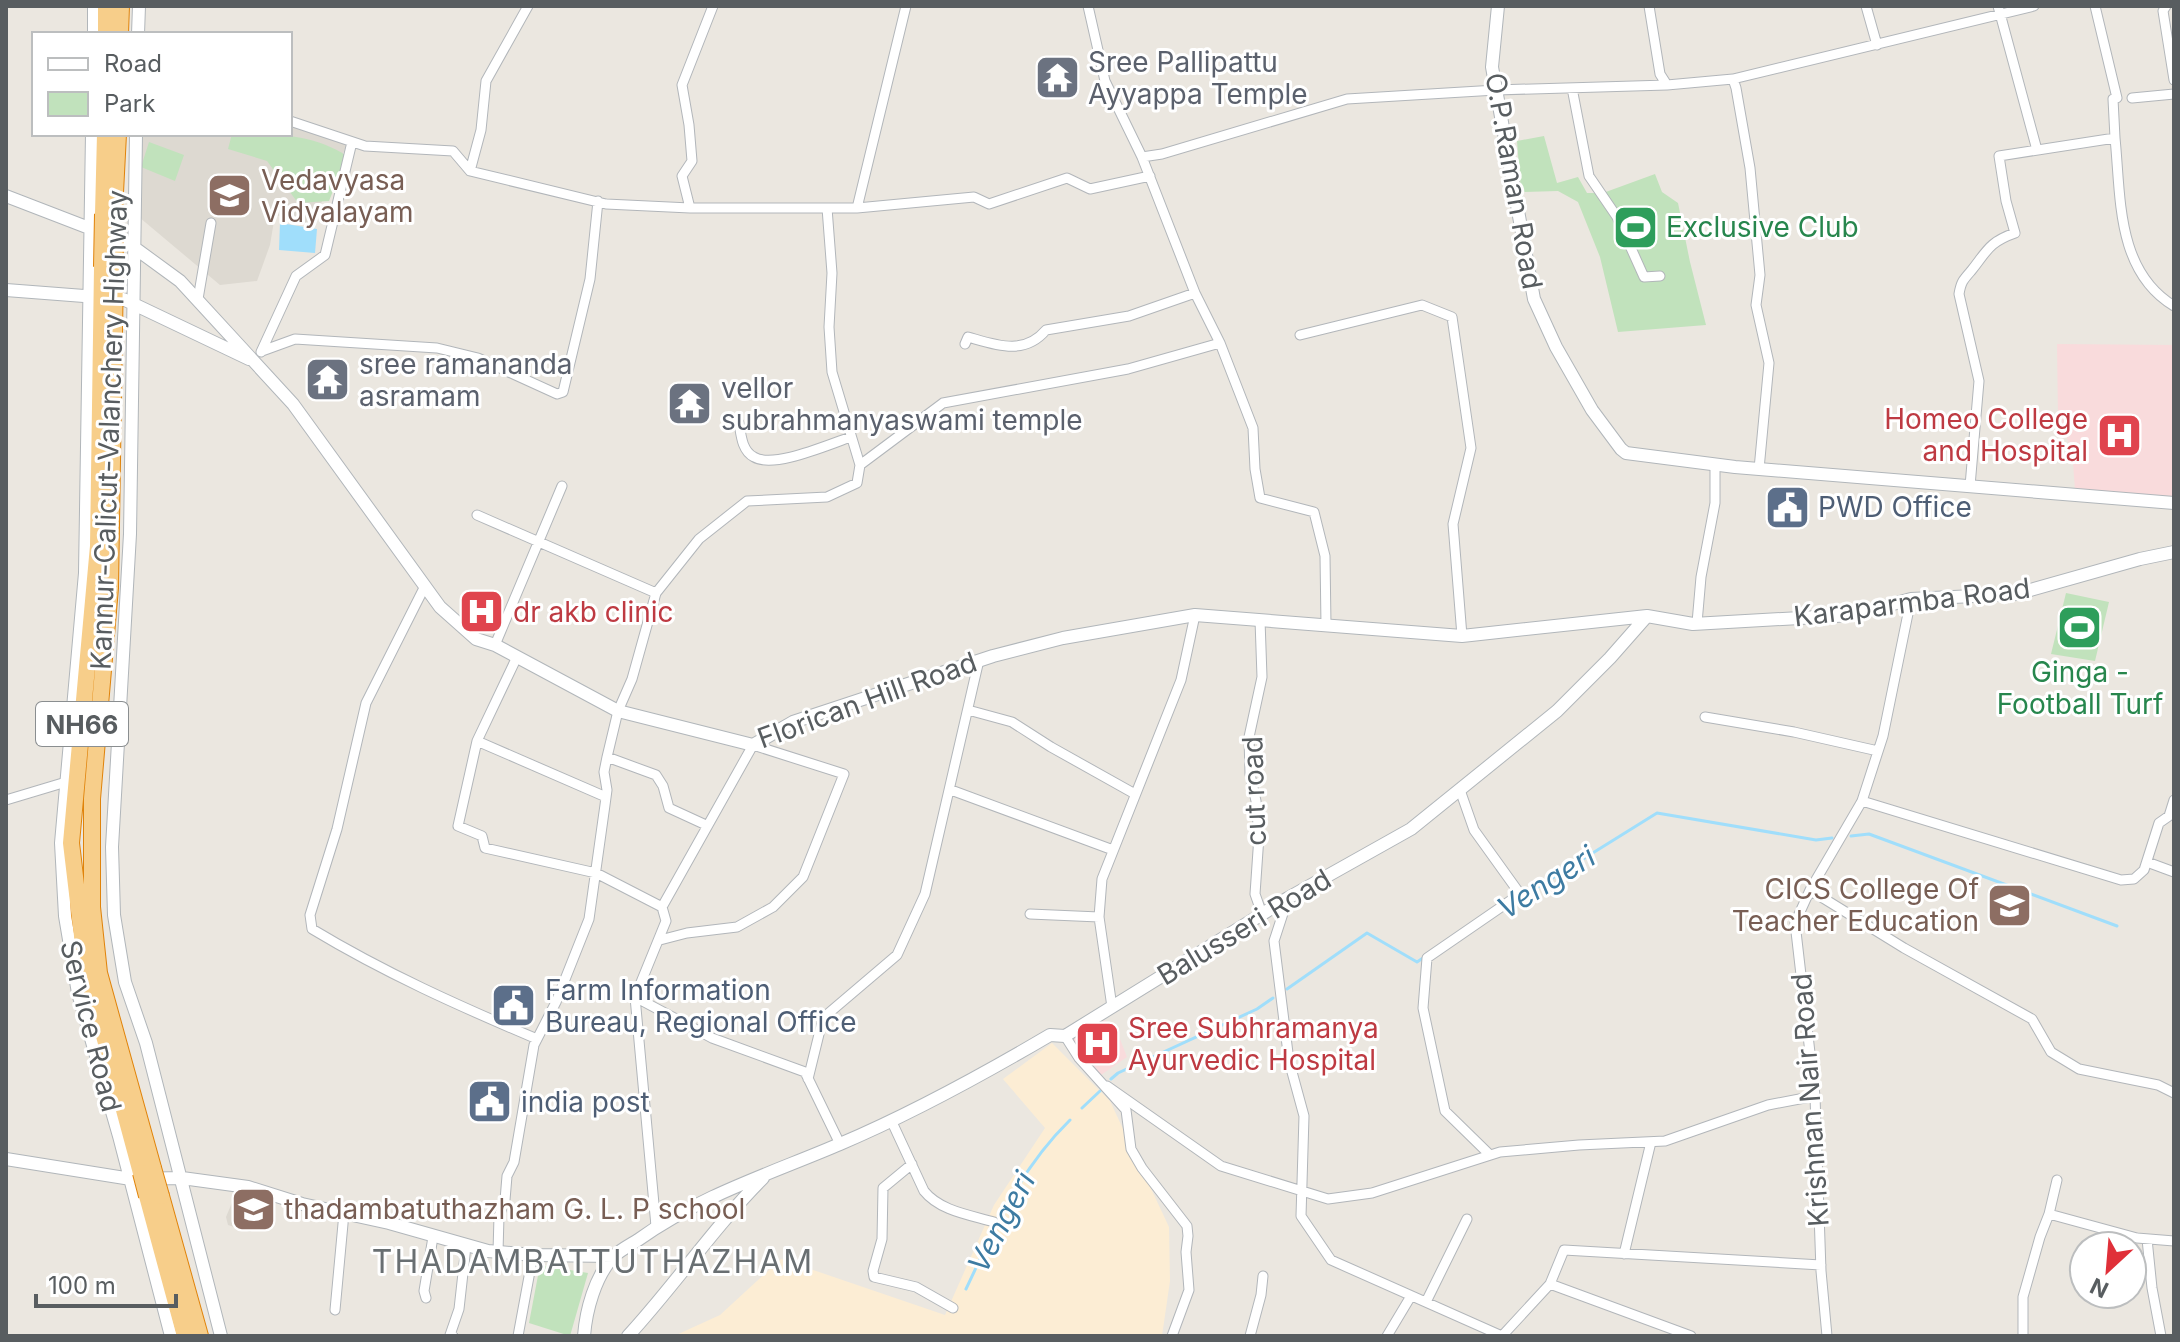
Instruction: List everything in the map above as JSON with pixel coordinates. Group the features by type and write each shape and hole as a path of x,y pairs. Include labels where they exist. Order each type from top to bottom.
{"highway":[{"path":"106,6 106,32"},
{"path":"120,32 121,6"},
{"name":"NH66","path":"105,136 109,213"},
{"name":"Kannur-Calicut-Valanchery Highway","path":"118,136 109,213 109,268 103,297 110,588 91,823 92,907 99,973 142,1173 154,1196 200,1336"},
{"name":"NH66","path":"154,1196 185,1336"}],"street":[{"path":"94,6 94,32"},
{"path":"138,32 139,6"},
{"path":"470,171 481,130 486,81 528,6"},
{"path":"690,208 682,176 692,161 682,85 713,6"},
{"path":"857,208 906,6"},
{"path":"1088,6 1105,81 1142,157 1195,293 1220,343 1253,428 1260,498 1314,512 1325,556 1326,625"},
{"name":"O.P.Raman Road","path":"1498,6 1492,67 1534,299 1556,347 1592,410 1626,453 1759,469 2174,503"},
{"path":"1649,6 1660,74 1667,85"},
{"path":"1866,6 1877,45"},
{"path":"1142,157 1162,154 1347,99 1496,90 1667,85 1733,79 1877,45 2000,11 2034,6"},
{"path":"2095,6 2117,98 2113,99 2115,138 2126,240 2138,270 2164,300 2174,306"},
{"path":"2166,6 2163,11 2174,80"},
{"path":"2000,11 2037,150"},
{"path":"1733,79 1750,168 1760,275 1756,305 1769,363 1759,469"},
{"path":"1572,88 1589,176 1617,217 1644,277 1660,276"},
{"path":"2132,98 2174,94"},
{"path":"292,122 365,146 453,151 470,171 598,201 690,208 857,208 974,197 989,204 1067,178 1090,189 1150,176"},
{"name":"Service Road","path":"92,136 91,229 103,297 85,573 61,843 65,916 78,993 142,1173 171,1336"},
{"path":"136,136 130,534 112,847 114,915 125,982 146,1043 221,1336"},
{"path":"1970,486 1979,381 1959,294 1961,281 1984,250 1999,239 2015,233 1999,156 2115,138"},
{"path":"260,357 296,276 325,255 352,142"},
{"name":"Florican Hill Road","path":"6,196 134,247 180,281 260,357 440,607 476,639 495,645 516,659 618,711 753,745 793,722 979,660 1063,638 1195,615 1462,636 1647,616"},
{"path":"260,357 295,339 437,348 478,358 557,394 563,392 590,279 598,201"},
{"path":"498,1252 499,1216 505,1200 507,1176 514,1162 537,1039 556,1002 589,919 606,797 604,772 607,757 618,711 632,679 656,593 699,539 747,501 827,497 857,483 860,465 832,372 829,327 832,273 827,208"},
{"path":"198,299 211,223"},
{"path":"6,290 103,297 134,304 260,357"},
{"path":"965,344 968,337 1006,348 1037,341 1046,330 1129,316 1195,293"},
{"path":"1300,335 1422,305 1452,317 1471,448 1453,524 1462,636"},
{"path":"860,465 943,403 1128,369 1220,343"},
{"path":"739,423 745,447 752,456 765,461 778,460 851,437"},
{"path":"1697,623 1701,577 1715,503 1715,464"},
{"path":"495,645 562,486"},
{"path":"477,515 656,593"},
{"name":"Karaparmba Road","path":"1647,616 1697,623 1853,615 1911,599 2016,594 2174,552"},
{"path":"425,586 366,703 341,816 310,915 312,929 372,965 537,1039"},
{"name":"Krishnan Nair Road","path":"1827,1336 1821,1265 1815,1096 1795,923 1810,890 1862,801 1878,751 1911,599"},
{"path":"1112,1007 1099,917 1102,879 1181,680 1195,615"},
{"name":"Balusseri Road","path":"584,1336 594,1291 614,1256 656,1226 770,1170 840,1144 953,1092 1050,1035 1065,1036 1288,898 1411,829 1557,711 1647,616"},
{"name":"cut road","path":"1260,620 1262,677 1249,737 1250,774 1259,836 1255,894 1262,914"},
{"path":"516,659 477,741 458,826 482,836 485,848 596,873 662,907"},
{"path":"808,1079 823,1018 897,955 925,894 979,660"},
{"path":"968,710 1012,722 1135,794"},
{"path":"1705,717 1794,732 1878,751"},
{"path":"477,741 606,797"},
{"path":"656,1226 635,997 666,921 662,907 753,745 844,774 803,877 773,907 737,927 687,933 660,940"},
{"path":"607,757 656,775 663,786 669,808 706,825"},
{"path":"6,800 66,782"},
{"path":"951,790 1113,850"},
{"path":"1460,790 1474,830 1520,894 1427,958 1423,1008 1445,1111 1490,1155"},
{"path":"1862,801 2121,880 2134,879 2144,870 2159,823 2169,816 2174,800"},
{"path":"2147,862 2174,872"},
{"path":"1810,890 1904,948 2032,1019 2051,1052 2079,1069 2158,1085 2174,1093"},
{"path":"1288,898 1274,941 1289,1061 1304,1116 1301,1216 1331,1260 1502,1336 1550,1284 1564,1250 1821,1265"},
{"path":"1030,914 1099,917"},
{"path":"635,997 712,1038 805,1072 840,1144"},
{"path":"1065,1036 1079,1058 1126,1110 1131,1149 1187,1226 1189,1290 1172,1336"},
{"path":"1107,1086 1221,1166 1328,1199 1372,1193 1500,1152 1665,1141 1768,1105 1815,1096"},
{"path":"891,1120 931,1200 943,1207 994,1222"},
{"path":"1624,1254 1651,1142"},
{"path":"6,1159 248,1187 302,1204 498,1252 614,1256"},
{"path":"912,1164 883,1188 883,1229 874,1277 901,1281 953,1308"},
{"path":"628,1336 730,1212 770,1170"},
{"path":"2023,1336 2023,1297 2057,1180"},
{"path":"335,1310 344,1213"},
{"path":"2049,1214 2112,1230"},
{"path":"1426,1302 1467,1219"},
{"path":"426,1298 424,1291 433,1237"},
{"path":"2148,1239 2174,1241"},
{"path":"453,1336 450,1335 459,1309 466,1246"},
{"path":"2148,1249 2161,1336"},
{"path":"518,1336 533,1255"},
{"path":"1250,1336 1263,1276"},
{"path":"1550,1284 1691,1336"},
{"path":"1387,1336 1411,1296"}],"shaded area":[{"name":"Vedavyasa Vidyalayam","path":"292,125 348,142 312,224 275,215 270,245 257,281 220,285 133,212 139,136 292,136"},
{"name":"Homeo College and Hospital","path":"2057,344 2174,345 2174,498 2075,490 2072,450 2058,419"},
{"name":"Sree Subhramanya Ayurvedic Hospital","path":"1093,1013 1109,1023 1118,1034 1127,1057 1101,1075 1078,1055 1068,1030"},
{"path":"1052,1043 1110,1101 1169,1227 1170,1281 1162,1336 674,1336 720,1315 781,1259 945,1315 994,1205 1045,1128 1003,1079"},
{"name":"thadambatuthazham G. L. P school","path":"238,1188 276,1198 272,1219 250,1232 228,1225 226,1217"}],"green space":[{"path":"231,136 284,136 320,143 347,156 329,201 298,203 267,161 228,149"},
{"name":"Exclusive Club","path":"1544,136 1557,183 1578,177 1587,193 1603,193 1655,174 1662,192 1678,203 1706,325 1618,332 1600,257 1578,202 1558,191 1521,192 1517,141"},
{"path":"149,142 184,155 175,181 141,167"},
{"name":"Ginga - Football Turf","path":"2066,593 2109,602 2095,661 2051,654"},
{"path":"540,1265 588,1273 570,1336 529,1323"}],"water":[{"path":"280,223 317,229 315,253 279,250"}],"waterway":[{"name":"Vengeri","path":"1522,897 1657,813 1816,840 1832,838"},
{"name":"Vengeri","path":"1851,836 1869,834 2117,926"},
{"name":"Vengeri","path":"1287,989 1367,933 1417,962 1423,958"},
{"name":"Vengeri","path":"1111,1079 1257,1009 1273,998"},
{"path":"1082,1108 1100,1091"},
{"name":"Vengeri","path":"966,1289 1023,1179 1070,1120"}],"place":[{"name":"Sree Pallipattu Ayyappa Temple","path":"1057,78"},
{"name":"Vedavyasa Vidyalayam","path":"230,196"},
{"name":"Exclusive Club","path":"1635,227"},
{"name":"sree ramananda asramam","path":"328,380"},
{"name":"vellor subrahmanyaswami temple","path":"690,404"},
{"name":"Homeo College and Hospital","path":"2119,435"},
{"name":"PWD Office","path":"1787,507"},
{"name":"dr akb clinic","path":"482,612"},
{"name":"Ginga - Football Turf","path":"2080,628"},
{"name":"CICS College Of Teacher Education","path":"2010,905"},
{"name":"Farm Information Bureau, Regional Office","path":"514,1006"},
{"name":"Sree Subhramanya Ayurvedic Hospital","path":"1097,1044"},
{"name":"india post","path":"490,1102"},
{"name":"thadambatuthazham G. L. P school","path":"253,1209"}],"district":[{"name":"THADAMBATTUTHAZHAM","path":"593,1261"}]}
